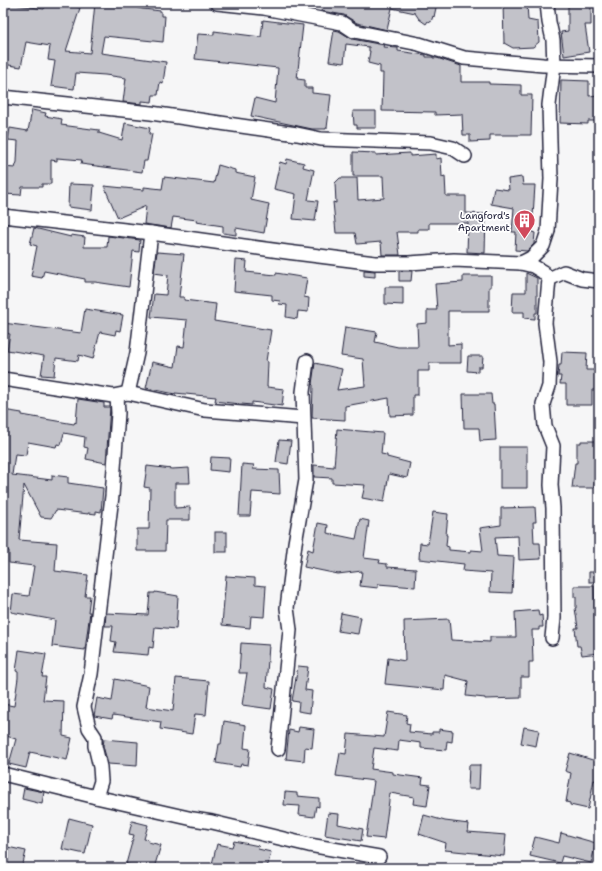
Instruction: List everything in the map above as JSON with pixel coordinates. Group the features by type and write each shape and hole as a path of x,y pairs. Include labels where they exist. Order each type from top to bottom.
{"street":[{"path":"217,3 264,8 342,23 354,31 418,44 464,58 554,65 599,66"},
{"path":"521,263 531,258 543,246 548,231 551,179 549,105 554,65 553,40 547,3"},
{"path":"3,97 151,113 297,134 321,139 431,144 453,148 466,156"},
{"path":"3,216 151,233 375,263 408,263 454,260 521,263 533,266 543,272 549,280 545,323 550,362 549,386 543,404 545,426 553,446 551,485 553,508 554,618 552,638"},
{"path":"96,797 101,781 100,768 95,746 95,737 89,728 84,707 91,674 112,496 118,413 122,394 137,353 151,233"},
{"path":"549,280 564,272 582,279 599,281"},
{"path":"278,749 290,630 287,608 295,543 306,480 303,392 307,361"},
{"path":"3,379 113,396 122,394 205,410 303,418"},
{"path":"3,774 96,797 212,822 308,845 379,857"}],"building":[{"path":"6,3 18,3 18,5 44,9 46,3 60,6 61,3 66,3 80,8 66,51 90,53 95,3 105,3 120,7 121,4 161,11 161,16 165,16 163,42 104,36 101,53 166,62 163,83 160,82 158,95 153,95 152,102 142,101 142,104 123,102 126,78 105,75 76,73 74,89 51,86 55,61 48,60 50,46 26,42 21,67 3,64 3,25"},
{"path":"323,3 437,3 434,17 433,16 431,22 428,21 426,24 419,19 415,13 392,8 387,30 357,23 344,15 321,11"},
{"path":"503,3 527,3 528,20 538,22 539,42 533,47 513,48 504,43"},
{"path":"568,3 591,3 591,25 585,25 589,52 564,56 561,32 568,31"},
{"path":"263,20 303,25 297,79 305,80 305,88 312,88 312,93 331,95 326,129 312,129 251,116 255,98 275,103 278,68 195,59 198,34 214,35 214,31 261,37"},
{"path":"334,30 339,31 352,39 384,45 383,47 398,48 398,51 426,55 426,57 437,58 461,66 461,82 489,82 489,84 521,85 521,95 532,95 531,135 490,135 490,141 470,142 470,135 463,135 462,114 435,115 435,112 382,111 383,73 380,73 380,66 368,63 370,51 369,47 346,44 344,63 329,61"},
{"path":"561,80 589,81 589,96 599,95 599,121 588,121 588,124 560,123"},
{"path":"32,110 46,113 45,116 62,119 61,125 99,130 99,133 122,140 125,123 150,128 149,134 152,134 147,161 144,161 142,172 81,164 82,160 57,158 57,161 51,160 51,184 42,184 42,187 22,187 21,195 3,194 3,167 15,168 17,162 18,141 8,140 10,128 28,131"},
{"path":"353,111 376,111 376,128 357,128 357,125 354,125"},
{"path":"353,152 376,153 376,155 410,153 410,156 436,154 436,159 441,158 442,177 445,176 446,196 466,196 466,213 486,214 485,253 467,252 468,223 429,223 429,229 418,229 418,232 397,232 400,255 382,255 381,242 357,244 355,233 336,233 333,202 336,203 335,183 340,178 357,178 358,200 384,198 383,176 353,176"},
{"path":"287,159 304,163 303,167 314,170 308,200 318,201 315,221 293,219 296,194 274,189 280,162 286,164"},
{"path":"218,165 235,170 235,173 255,177 251,200 269,204 264,233 236,228 236,235 223,233 223,226 196,222 197,220 173,217 171,228 144,224 146,206 118,218 104,186 144,190 144,187 162,189 164,177 214,183"},
{"path":"522,177 523,185 535,185 532,232 535,233 534,244 527,251 515,250 516,232 512,232 514,208 491,204 494,188 509,190 508,179"},
{"path":"69,184 94,185 92,210 68,207"},
{"path":"34,228 71,237 71,235 85,237 84,247 107,247 108,236 140,240 139,252 133,251 129,287 85,282 85,279 44,271 42,278 31,276 37,246 30,244"},
{"path":"157,252 184,254 179,297 184,297 184,300 216,304 214,321 271,330 266,361 268,362 267,387 284,389 282,406 252,402 252,405 215,401 216,397 175,394 146,388 152,362 175,367 178,346 184,347 187,320 151,317 154,294 166,295 168,275 154,273"},
{"path":"236,260 247,261 246,272 276,275 276,273 307,278 304,297 309,298 308,312 298,311 297,319 286,317 287,305 279,304 280,301 272,300 272,295 234,291"},
{"path":"364,270 375,271 375,277 364,276"},
{"path":"399,271 412,271 411,281 399,281"},
{"path":"526,273 537,278 537,313 535,313 535,319 524,318 524,312 512,312 513,292 526,292"},
{"path":"463,276 491,276 491,287 489,287 489,311 448,311 448,345 461,344 461,363 429,363 429,371 418,371 418,395 413,395 413,415 390,416 389,398 345,406 345,420 312,418 312,384 315,363 342,369 337,390 365,386 363,359 341,356 345,327 377,332 375,342 398,347 418,347 417,324 427,323 427,310 437,310 435,284 463,282"},
{"path":"385,287 403,287 403,305 385,304"},
{"path":"85,309 123,315 120,331 116,330 115,335 100,332 93,359 79,355 78,361 56,358 54,376 41,375 44,356 7,350 10,334 3,333 3,323 81,333"},
{"path":"562,352 587,353 586,370 599,370 599,390 592,390 592,405 566,405 566,384 560,384 561,376 558,376"},
{"path":"468,356 483,356 482,367 478,367 478,372 467,371"},
{"path":"463,394 491,394 492,404 494,404 496,440 480,441 479,428 464,428"},
{"path":"78,399 104,403 104,407 110,407 106,463 86,459 88,448 84,447 85,437 64,433 61,445 57,444 56,447 28,442 26,455 15,454 12,475 52,480 52,475 68,477 68,483 103,488 101,512 96,511 96,514 88,514 56,510 51,518 41,517 24,485 19,540 57,543 55,571 88,575 85,596 90,596 88,612 90,612 85,650 52,646 55,620 11,612 13,594 29,596 34,566 9,563 9,551 3,549 3,410 22,413 22,415 74,424 75,422 76,423"},
{"path":"337,429 383,433 381,454 410,463 407,478 389,474 384,502 362,498 365,485 332,483 332,478 314,477 314,465 334,467"},
{"path":"279,440 291,441 288,464 276,462"},
{"path":"581,441 599,441 599,458 594,488 572,488 575,463 577,463 577,443 581,443"},
{"path":"500,447 527,447 527,488 500,488"},
{"path":"211,457 230,458 229,472 210,470"},
{"path":"242,464 254,465 253,469 279,470 280,494 252,492 250,516 239,516"},
{"path":"147,466 172,469 189,468 190,483 175,483 175,508 190,507 190,520 166,520 165,551 137,551 137,529 149,529 150,488 144,487"},
{"path":"535,507 536,522 533,522 534,543 540,543 541,559 519,560 518,536 495,537 497,556 514,557 512,593 490,592 491,573 463,571 464,564 419,559 420,543 428,544 433,512 448,514 446,546 449,547 449,550 471,552 471,550 483,551 480,528 501,525 501,508"},
{"path":"360,519 369,521 364,558 380,560 379,563 387,564 387,567 416,569 415,587 378,584 378,588 360,586 362,571 338,574 304,567 308,549 313,551 318,523 328,525 327,533 356,539"},
{"path":"215,532 227,532 227,552 215,552"},
{"path":"589,572 599,572 599,582 589,582"},
{"path":"226,576 255,578 255,585 266,586 264,617 251,616 250,628 222,625"},
{"path":"574,586 594,586 595,617 599,616 599,653 582,655 580,646 577,646 575,628 578,628"},
{"path":"155,592 178,596 176,629 155,627 153,648 149,647 148,655 114,652 116,642 111,641 113,626 105,626 106,613 148,615 150,593"},
{"path":"538,610 539,616 542,615 543,627 539,627 539,630 532,630 533,662 529,662 529,677 521,677 521,698 485,699 466,696 468,681 445,675 444,690 385,684 388,658 405,661 404,621 449,619 451,640 490,642 490,637 516,637 515,612"},
{"path":"341,613 361,617 358,634 338,631"},
{"path":"241,643 269,645 266,687 274,689 271,709 242,705 247,673 239,673"},
{"path":"19,650 46,654 42,677 46,677 43,700 64,701 63,736 72,738 67,760 30,752 26,768 9,764 16,739 3,735 3,704 14,706 18,678 18,672 16,671"},
{"path":"298,666 308,667 305,690 312,691 310,713 298,711 299,702 292,701"},
{"path":"176,678 209,681 206,715 195,714 192,734 160,729 161,722 113,715 112,719 94,716 97,698 112,701 115,679 149,686 146,707 173,711"},
{"path":"388,712 407,715 406,723 410,724 409,732 432,734 432,732 439,732 439,729 453,731 452,742 447,741 446,750 421,748 421,743 399,740 398,751 374,748 371,769 423,778 422,784 430,785 427,806 413,804 414,797 390,793 384,839 366,837 374,781 336,776 340,753 346,754 348,734 384,737"},
{"path":"224,721 246,725 244,748 250,749 248,765 241,764 240,767 216,763 219,744 221,744"},
{"path":"299,727 314,729 312,748 305,747 304,761 286,759 289,730 298,732"},
{"path":"524,727 539,730 536,746 521,743"},
{"path":"104,739 138,742 137,766 108,764 103,746"},
{"path":"570,753 599,762 599,782 594,780 588,809 570,805 570,803 566,802 571,773 565,771"},
{"path":"469,765 480,765 479,789 468,789"},
{"path":"24,788 44,792 42,804 22,799"},
{"path":"285,792 297,793 297,796 319,798 319,807 316,806 314,817 299,815 300,806 284,805"},
{"path":"328,813 339,814 338,824 363,829 361,841 325,835"},
{"path":"424,815 445,821 469,824 468,832 506,835 504,856 445,850 446,843 419,834"},
{"path":"69,818 92,824 85,854 62,849"},
{"path":"132,821 148,825 144,839 149,840 148,842 161,845 154,868 139,868 126,864 134,835 129,834"},
{"path":"561,833 596,843 591,863 562,856 560,863 530,856 535,837 559,843"},
{"path":"234,841 259,846 258,849 271,852 267,868 211,868 217,844 232,847"},
{"path":"3,846 26,851 22,868 3,867"}],"place":[{"name":"Langford's Apartment","path":"525,240"}]}
